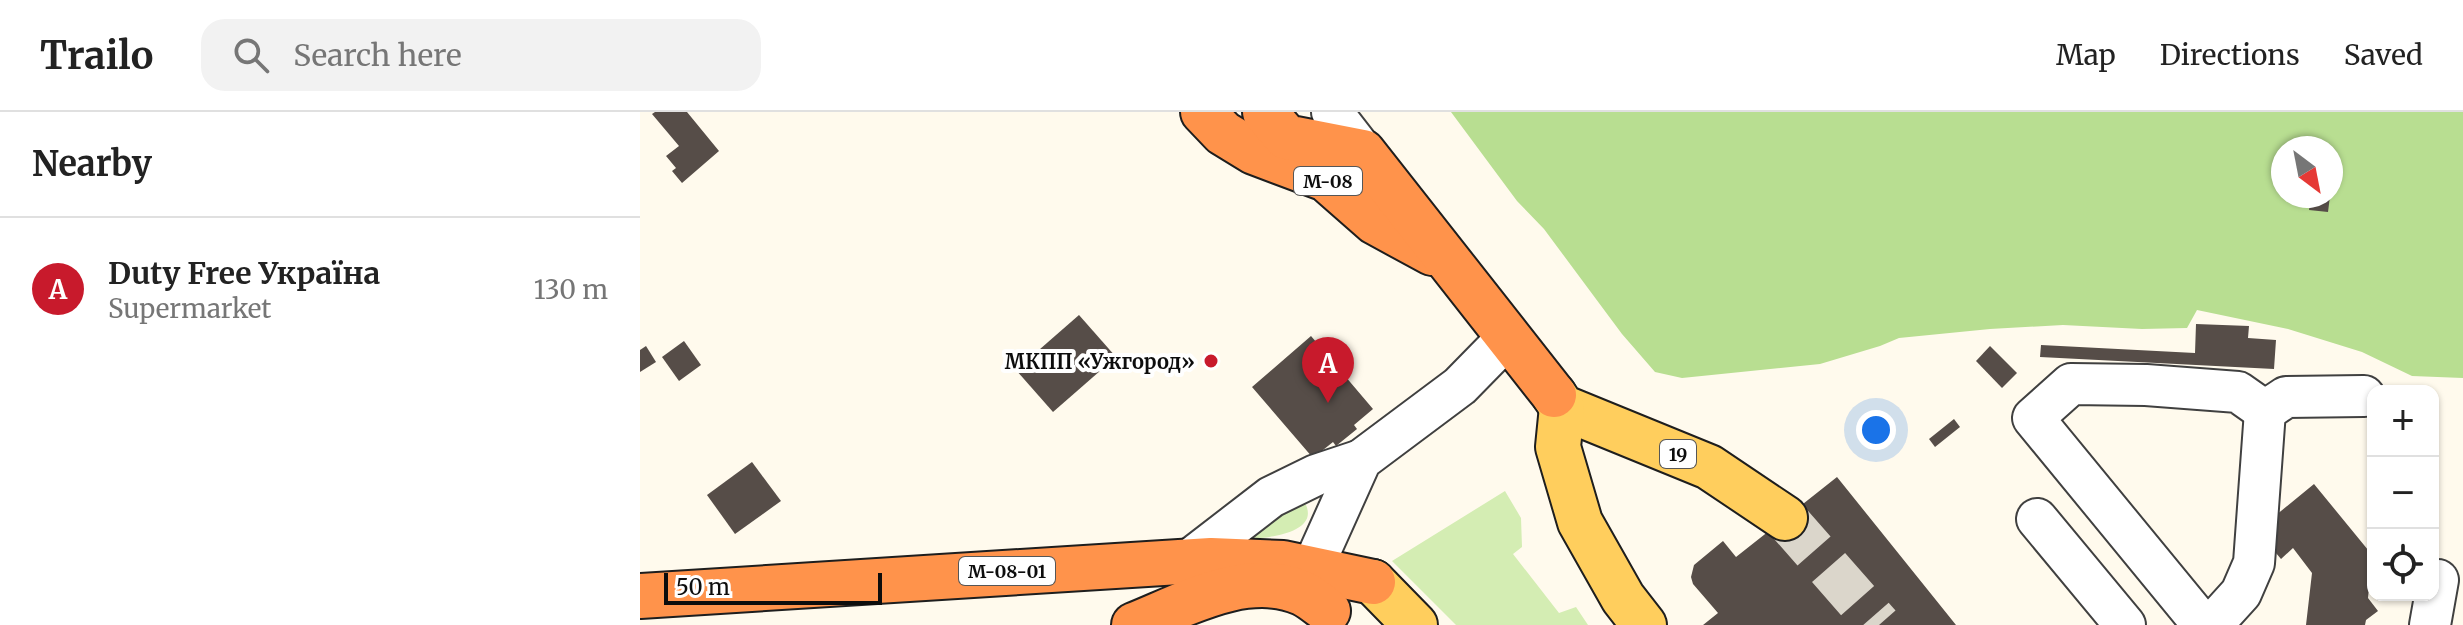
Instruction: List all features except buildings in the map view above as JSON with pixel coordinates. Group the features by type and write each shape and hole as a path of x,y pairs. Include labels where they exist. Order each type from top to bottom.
{"highway":[{"name":"М-08","path":"1203,112 1223,133 1254,152 1326,179 1375,222 1448,262"},
{"name":"М-08","path":"1265,112 1286,137 1363,152 1558,401"},
{"name":"М-08-01","path":"640,596 1188,561 1283,563 1373,582"},
{"path":"1134,625 1225,589 1268,586 1302,593 1333,618"}],"main road":[{"name":"19","path":"1558,401 1709,467 1785,518"},
{"path":"1558,401 1558,447 1580,522 1623,598 1644,625"},
{"path":"1373,582 1415,625"}],"lane":[{"path":"1332,112 1363,152"},
{"path":"1188,561 1271,497 1316,475 1361,460 1460,386 1508,337"},
{"path":"2203,625 2033,418 2071,384 2146,385 2238,392 2265,411"},
{"path":"2265,411 2286,397 2364,396"},
{"path":"2212,625 2241,593 2254,563 2265,411"},
{"path":"1312,569 1361,460"},
{"path":"2037,519 2125,625"},
{"path":"2430,625 2434,601"}],"green space":[{"path":"1451,112 2463,112 2463,378 2412,376 2362,352 2288,329 2197,310 2187,328 2063,325 1899,338 1820,364 1682,378 1655,372 1622,334 1544,229 1517,201"},
{"path":"1505,491 1521,518 1522,547 1513,554 1559,613 1576,607 1588,625 1456,625 1392,561"},
{"path":"1300,503 1306,505 1308,516 1294,530 1269,537 1235,540"}],"tunnel":[{"path":"1785,518 1879,625"}],"place":[{"name":"МКПП «Ужгород»","path":"1211,361"},
{"name":"Duty Free Україна","path":"1328,403"}]}
